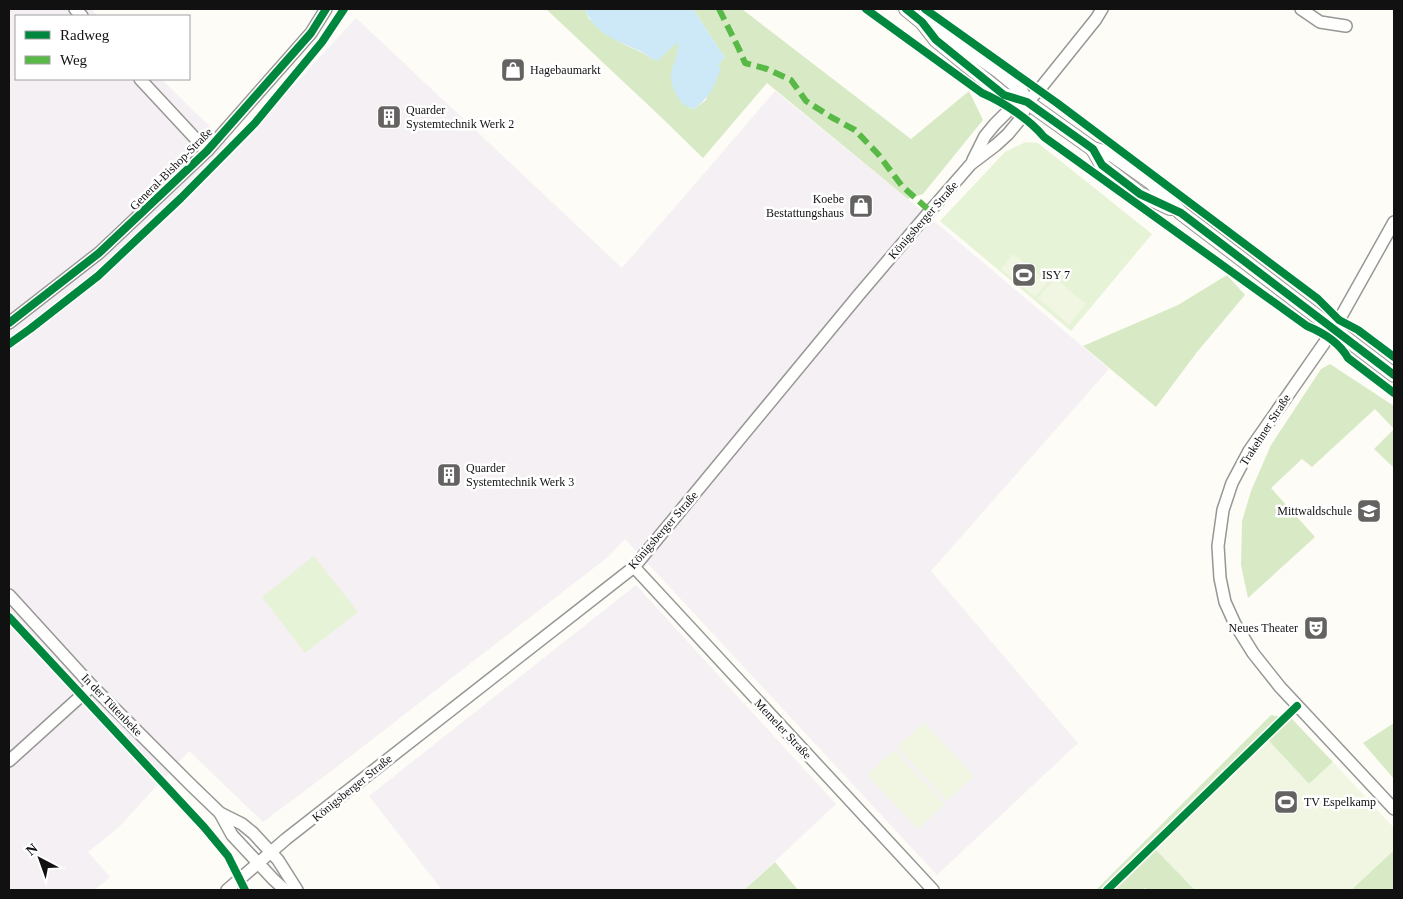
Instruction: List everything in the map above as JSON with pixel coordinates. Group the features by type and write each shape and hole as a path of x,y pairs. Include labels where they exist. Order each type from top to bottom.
{"street":[{"name":"General-Bishop-Straße","path":"9,323 99,253 207,152 311,33 326,9"},
{"path":"906,9 922,22 936,40 1004,95 1027,102 1093,149 1102,165 1140,194 1181,213 1394,375"},
{"path":"1027,102 1102,9"},
{"path":"1301,9 1320,22 1346,26"},
{"path":"141,80 207,152"},
{"name":"Königsberger Straße","path":"971,164 985,136 995,124 1010,109 1027,102"},
{"name":"Königsberger Straße","path":"227,890 270,852 362,778 634,567 857,296 971,164 1008,134 1022,117 1027,102"},
{"name":"Trakehner Straße","path":"1394,222 1334,330 1249,451 1232,483 1223,510 1218,546 1220,578 1225,602 1235,624 1253,653 1276,683 1394,809"},
{"name":"Memeler Straße","path":"634,567 933,890"},
{"name":"In der Tütenbeke","path":"9,595 92,686 220,812 248,828 285,870 297,890"},
{"path":"9,761 92,686"},
{"name":"In der Tütenbeke","path":"220,812 232,835 285,890"}],"shaded area":[{"path":"9,9 91,9 97,15 15,15 15,80 162,80 234,150 356,18 622,268 775,91 908,199 1109,369 931,571 1078,743 937,875 625,539 608,557 263,822 189,751 118,828 88,852 110,877 95,890 9,890"},
{"path":"636,585 836,804 744,890 442,890 369,796"}],"green space":[{"path":"546,9 585,9 589,19 621,43 652,59 678,42 677,90 685,105 694,109 706,100 718,65 725,57 693,9 742,9 911,139 969,91 983,120 923,194 908,199 767,83 703,158"},
{"path":"1026,142 1038,143 1152,234 1071,331 940,221 1005,152"},
{"name":"ISY 7","path":"1013,254 1048,282 1035,297 1001,269"},
{"path":"1227,275 1245,295 1197,352 1156,407 1083,346 1178,305"},
{"path":"1055,278 1086,304 1069,325 1038,298"},
{"path":"1330,364 1394,406 1394,429 1375,409 1312,467 1302,459 1271,488 1315,537 1248,598 1241,565 1242,521 1251,491 1271,445 1321,369"},
{"path":"1394,429 1394,468 1374,449"},
{"path":"314,556 358,612 305,653 262,597"},
{"path":"1271,715 1292,719 1333,762 1309,784 1267,739 1155,848 1195,890 1147,890 1145,888 1142,890 1096,890"},
{"path":"924,723 974,776 947,801 897,747"},
{"path":"1394,723 1394,779 1363,743"},
{"name":"TV Espelkamp","path":"1267,739 1309,784 1333,762 1394,828 1394,850 1351,890 1195,890 1154,848"},
{"path":"894,750 945,804 918,829 867,775"},
{"path":"1394,850 1394,890 1351,890"},
{"path":"775,862 798,890 744,890"}],"water":[{"path":"585,9 693,9 725,57 718,65 721,68 708,96 694,109 686,106 677,96 671,74 677,54 678,42 657,61 601,31 594,25"}],"marked path":[{"path":"719,9 745,63 767,69 791,80 806,101 855,130 878,154 902,186 930,211"}],"cycle path":[{"path":"9,323 99,253 207,151 311,33 326,9"},
{"path":"9,344 98,276 181,198 255,123 322,42 344,9"},
{"path":"866,9 982,93 1015,112 1044,137 1307,326 1330,339 1340,347 1348,358 1394,393"},
{"path":"906,9 922,22 936,40 1004,95 1027,102 1093,149 1102,165 1140,194 1181,213 1394,375"},
{"path":"925,9 1057,103 1318,299 1339,320 1358,330 1394,357"},
{"path":"9,617 204,827 228,856 245,890"},
{"path":"1107,890 1297,706"}],"place":[{"name":"Hagebaumarkt","path":"513,70"},
{"name":"Quarder Systemtechnik Werk 2","path":"389,117"},
{"name":"Koebe Bestattungshaus","path":"861,206"},
{"name":"ISY 7","path":"1024,275"},
{"name":"Quarder Systemtechnik Werk 3","path":"449,475"},
{"name":"Mittwaldschule","path":"1369,511"},
{"name":"Neues Theater","path":"1316,628"},
{"name":"TV Espelkamp","path":"1286,802"}]}
